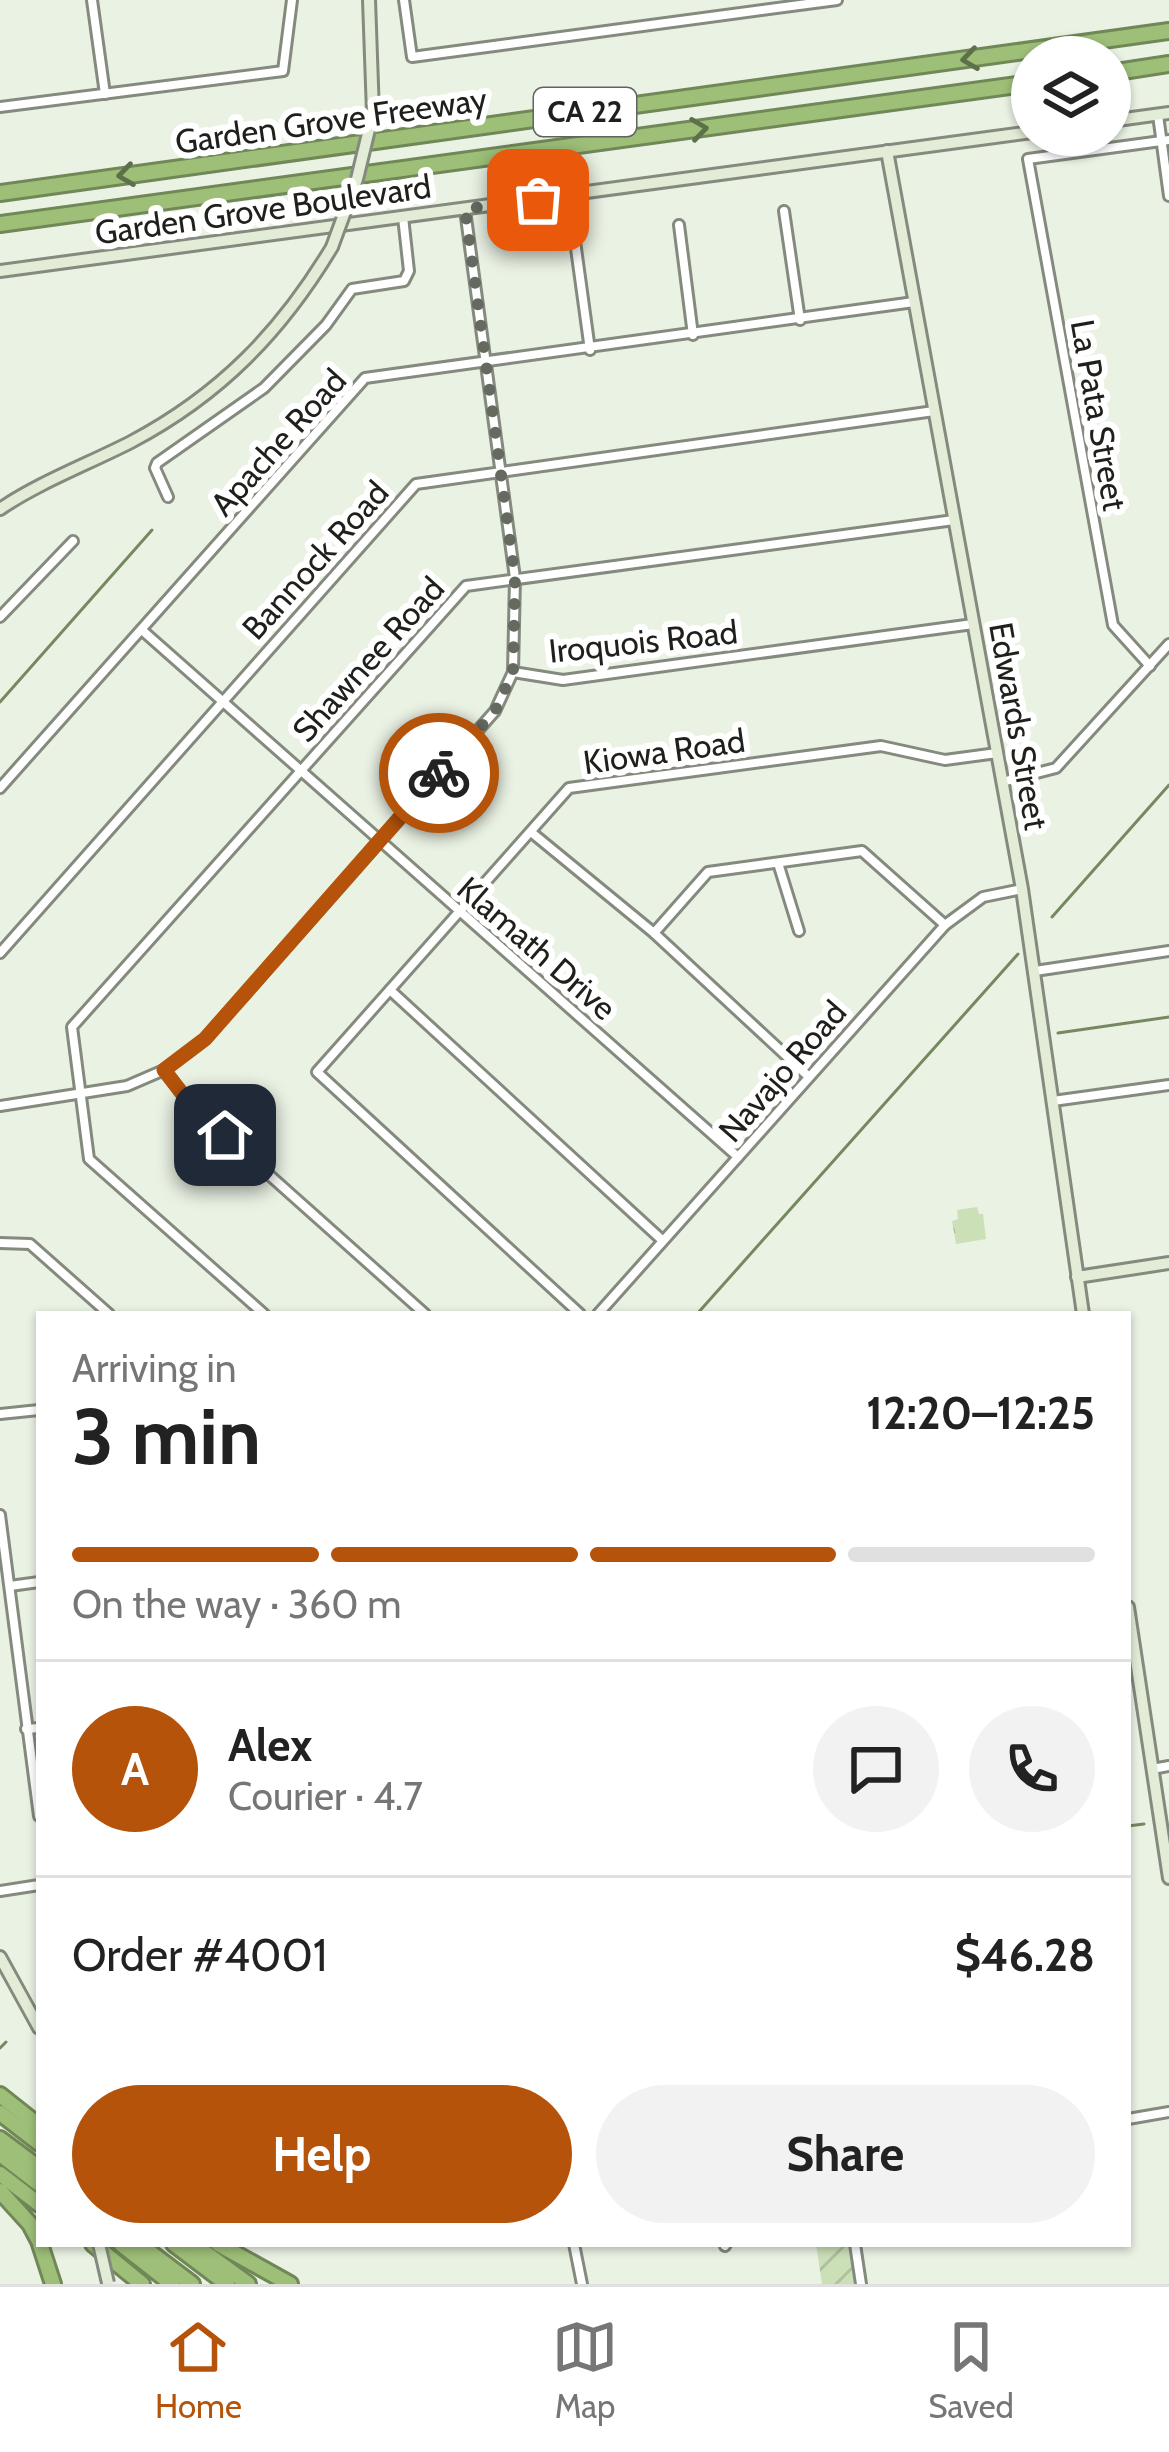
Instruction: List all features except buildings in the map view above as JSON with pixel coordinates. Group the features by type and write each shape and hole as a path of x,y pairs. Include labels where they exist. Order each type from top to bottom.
{"highway":[{"name":"Garden Grove Freeway","path":"0,193 1169,31"},
{"path":"1131,70 1169,64"},
{"name":"Garden Grove Freeway","path":"0,224 1011,86"},
{"path":"0,2095 36,2124"},
{"path":"0,2113 36,2141"},
{"path":"0,2139 36,2166"},
{"path":"0,2154 36,2182"},
{"path":"0,2174 36,2202"},
{"path":"0,2191 36,2235"},
{"path":"42,2247 53,2284"},
{"path":"99,2247 142,2284"},
{"path":"125,2247 172,2284"},
{"path":"143,2247 192,2284"},
{"path":"178,2247 227,2284"},
{"path":"197,2247 248,2284"},
{"path":"223,2247 290,2284"}],"main road":[{"path":"0,509 169,421 206,396 266,342 304,293 332,247 357,179 373,113 369,0"},
{"path":"1131,118 1163,114"},
{"name":"Garden Grove Boulevard","path":"0,271 1011,134"},
{"name":"Edwards Street","path":"887,151 1022,889 1083,1311"},
{"path":"1077,1277 1169,1263"},
{"path":"1131,1627 1169,1878"},
{"path":"0,1957 36,2023"},
{"path":"97,2247 108,2284"}],"street":[{"path":"92,0 105,94"},
{"path":"0,107 283,71 292,0"},
{"path":"404,0 412,57 837,0"},
{"path":"1163,114 1169,196"},
{"name":"La Pata Street","path":"1150,666 1113,625 1028,159 1165,140"},
{"path":"465,209 515,578 513,672"},
{"path":"784,211 800,320"},
{"path":"168,497 155,468 165,455 264,388 326,325 352,289 404,281 409,272 403,218"},
{"path":"680,225 692,335"},
{"path":"575,242 590,350"},
{"name":"Apache Road","path":"0,788 365,378 914,302"},
{"name":"Bannock Road","path":"0,953 416,484 934,411"},
{"name":"Shawnee Road","path":"260,1311 89,1159 72,1027 466,586 954,520"},
{"path":"0,616 74,541"},
{"name":"Iroquois Road","path":"0,1106 127,1087 164,1070 205,1039 495,711 513,672 563,680 973,625"},
{"name":"Klamath Drive","path":"143,631 738,1156"},
{"path":"1002,782 1056,768 1169,644"},
{"name":"Kiowa Road","path":"577,1311 317,1072 569,788 881,746 945,760 997,753"},
{"path":"531,832 654,933 808,1076"},
{"path":"654,933 708,872 862,851 945,925"},
{"path":"778,863 799,931"},
{"name":"Navajo Road","path":"601,1311 945,925 983,897 1022,889"},
{"path":"1033,971 1169,951"},
{"path":"390,990 662,1240"},
{"path":"164,1070 191,1105 422,1311"},
{"path":"1052,1102 1169,1084"},
{"path":"0,1243 29,1244 106,1311"},
{"path":"0,1414 36,1410"},
{"path":"0,1515 36,1796"},
{"path":"10,1586 36,1582"},
{"path":"26,1729 36,1728"},
{"path":"1152,1768 1169,1766"},
{"path":"0,1891 36,1885"},
{"path":"1131,2118 1169,2112"},
{"path":"575,2247 582,2284"},
{"path":"856,2247 861,2284"}],"green space":[{"path":"977,1207 983,1214 986,1239 956,1244 952,1221 958,1219 957,1210"},
{"path":"816,2247 850,2247 856,2284 822,2284"}],"waterway":[{"path":"0,702 152,530"},
{"path":"1052,917 1169,785"},
{"path":"700,1311 1018,954"},
{"path":"1058,1033 1169,1017"},
{"path":"1131,1826 1144,1824"},
{"path":"0,2048 6,2042"}],"way so far":[{"path":"439,773 495,711 513,672 515,578 465,209 538,200"}],"route":[{"path":"225,1135 191,1105 164,1070 205,1039 439,773"}]}
